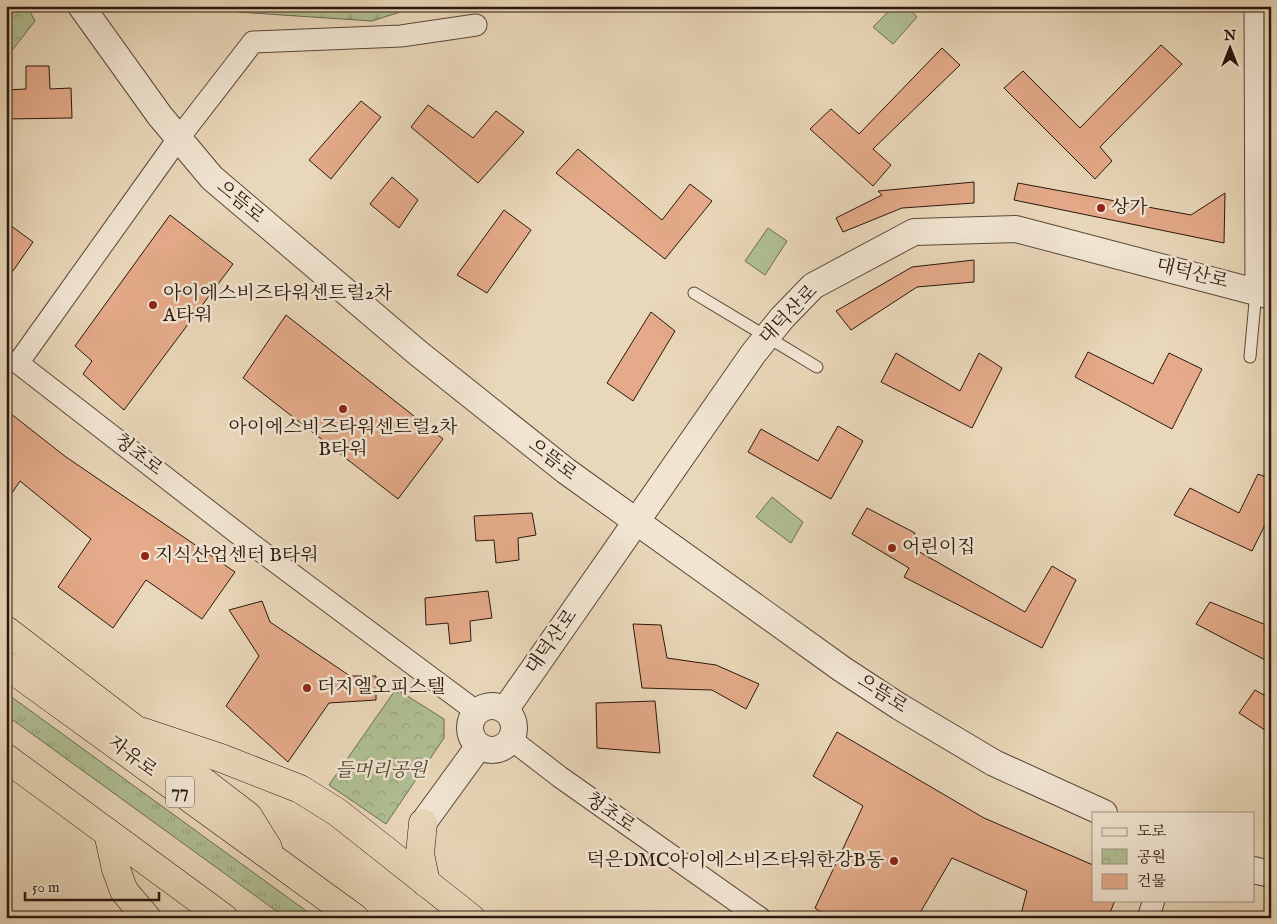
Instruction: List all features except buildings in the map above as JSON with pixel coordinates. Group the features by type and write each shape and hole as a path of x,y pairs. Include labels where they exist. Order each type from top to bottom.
{"highway":[{"path":"6,630 140,731 248,816 276,860"},
{"name":"자유로","path":"6,665 355,918"},
{"path":"140,731 221,758 300,789 337,812 371,841 471,918"},
{"path":"6,758 224,918"},
{"path":"371,841 400,836 423,823"},
{"path":"423,823 420,854 426,884"},
{"path":"108,832 116,869 124,892 147,918"}],"street":[{"name":"으뜸로","path":"81,6 178,139 212,178 418,353 566,471 842,669 900,707 994,763 1102,812"},
{"path":"1255,6 1264,293"},
{"path":"178,139 253,42 402,36 476,25"},
{"name":"청초로","path":"178,139 18,363 250,542 477,712"},
{"name":"대덕산로","path":"505,710 768,335 813,286 914,232 1016,228 1264,293"},
{"path":"491,706 505,710 514,720 512,740 507,746 493,751 479,746 474,741 470,726 477,712 491,706"},
{"name":"청초로","path":"512,740 560,777 760,918"},
{"path":"423,823 479,746"},
{"path":"1254,870 1271,874"},
{"path":"1148,918 1153,902"}],"lane":[{"path":"694,292 768,335 817,368"},
{"path":"1250,357 1264,293"}],"green space":[{"path":"6,6 27,6 35,21 6,58"},
{"path":"228,6 419,6 372,21 237,12"},
{"path":"894,6 907,6 917,17 893,44 873,27"},
{"path":"768,228 787,241 765,275 745,261"},
{"path":"772,497 803,522 791,543 756,517"},
{"name":"들머리공원","path":"396,689 444,719 444,738 386,824 329,785"},
{"path":"6,693 316,918 286,918 6,715"}],"place":[{"name":"상가","path":"1101,208"},
{"name":"아이에스비즈타워센트럴2차 A타워","path":"153,305"},
{"name":"아이에스비즈타워센트럴2차 B타워","path":"343,409"},
{"name":"어린이집","path":"892,548"},
{"name":"지식산업센터 B타워","path":"145,556"},
{"name":"더지엘오피스텔","path":"307,688"},
{"name":"덕은DMC아이에스비즈타워한강B동","path":"894,861"}]}
